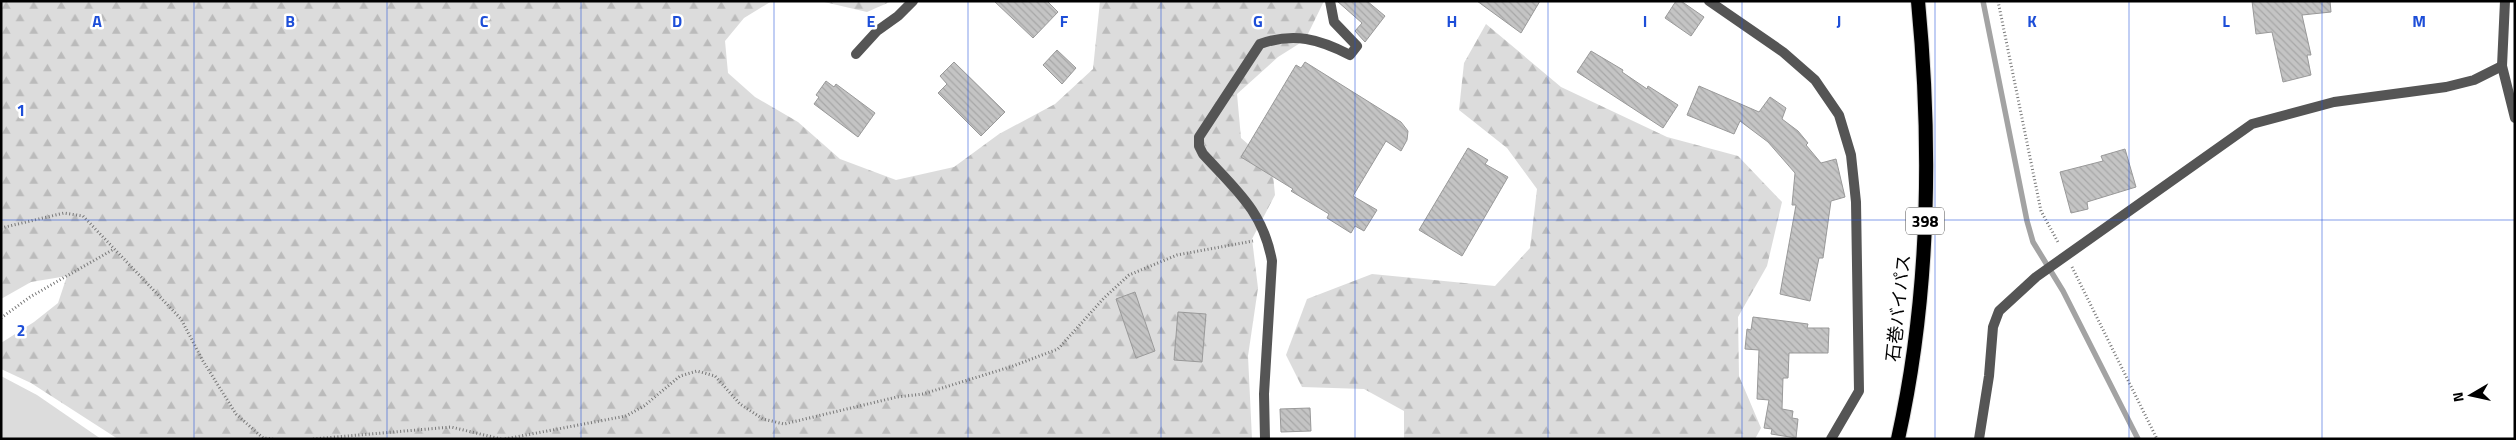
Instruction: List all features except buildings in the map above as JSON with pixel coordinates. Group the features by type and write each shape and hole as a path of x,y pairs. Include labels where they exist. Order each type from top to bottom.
{"highway":[{"name":"石巻バイパス","path":"1898,439 1914,347 1921,281 1927,172 1924,69 1918,1"}],"street":[{"path":"856,54 877,31 898,16 913,1"},
{"path":"1266,439 1264,394 1272,261 1268,239 1256,214 1203,154 1198,146 1199,138 1260,44 1288,37 1325,43 1350,55 1358,46 1334,22 1330,1"},
{"path":"1709,1 1783,52 1815,80 1839,115 1851,154 1856,202 1859,391 1831,439"},
{"path":"2505,1 2502,66 2515,118"},
{"path":"1979,439 1989,376 1994,326 1999,311 2036,277 2057,264 2252,124 2334,102 2465,83 2502,66"}],"path":[{"path":"1998,1 2041,211 2067,256 2157,439"},
{"path":"1,228 64,213 83,216 181,319 236,414 263,438 273,439"},
{"path":"505,439 626,416 644,406 680,376 697,371 716,376 740,404 763,419 784,424 897,397 923,394 994,373 1058,349 1104,298 1130,275 1177,255 1268,239"},
{"path":"1,318 30,297 114,249"},
{"path":"313,439 451,427 501,439"}],"green space":[{"path":"1,1 772,1 744,18 725,41 728,73 755,97 798,122 840,159 896,180 954,167 999,134 1055,104 1093,69 1100,1 1324,1 1305,40 1278,57 1237,94 1241,138 1272,165 1275,195 1252,239 1258,288 1248,356 1252,439 118,439 31,383 1,369 1,343 34,322 58,303 67,276 31,282 1,299"},
{"path":"820,1 892,1 867,12"},
{"path":"1486,24 1561,87 1667,137 1738,156 1782,202 1767,266 1738,317 1739,376 1761,428 1755,439 1404,439 1404,411 1364,389 1302,387 1286,355 1307,299 1372,274 1495,286 1530,248 1537,189 1507,148 1459,110 1464,63"},
{"path":"1,376 37,395 101,439 1,439"}],"waterway":[{"path":"1983,1 2027,221 2033,242 2063,291 2138,439"}]}
